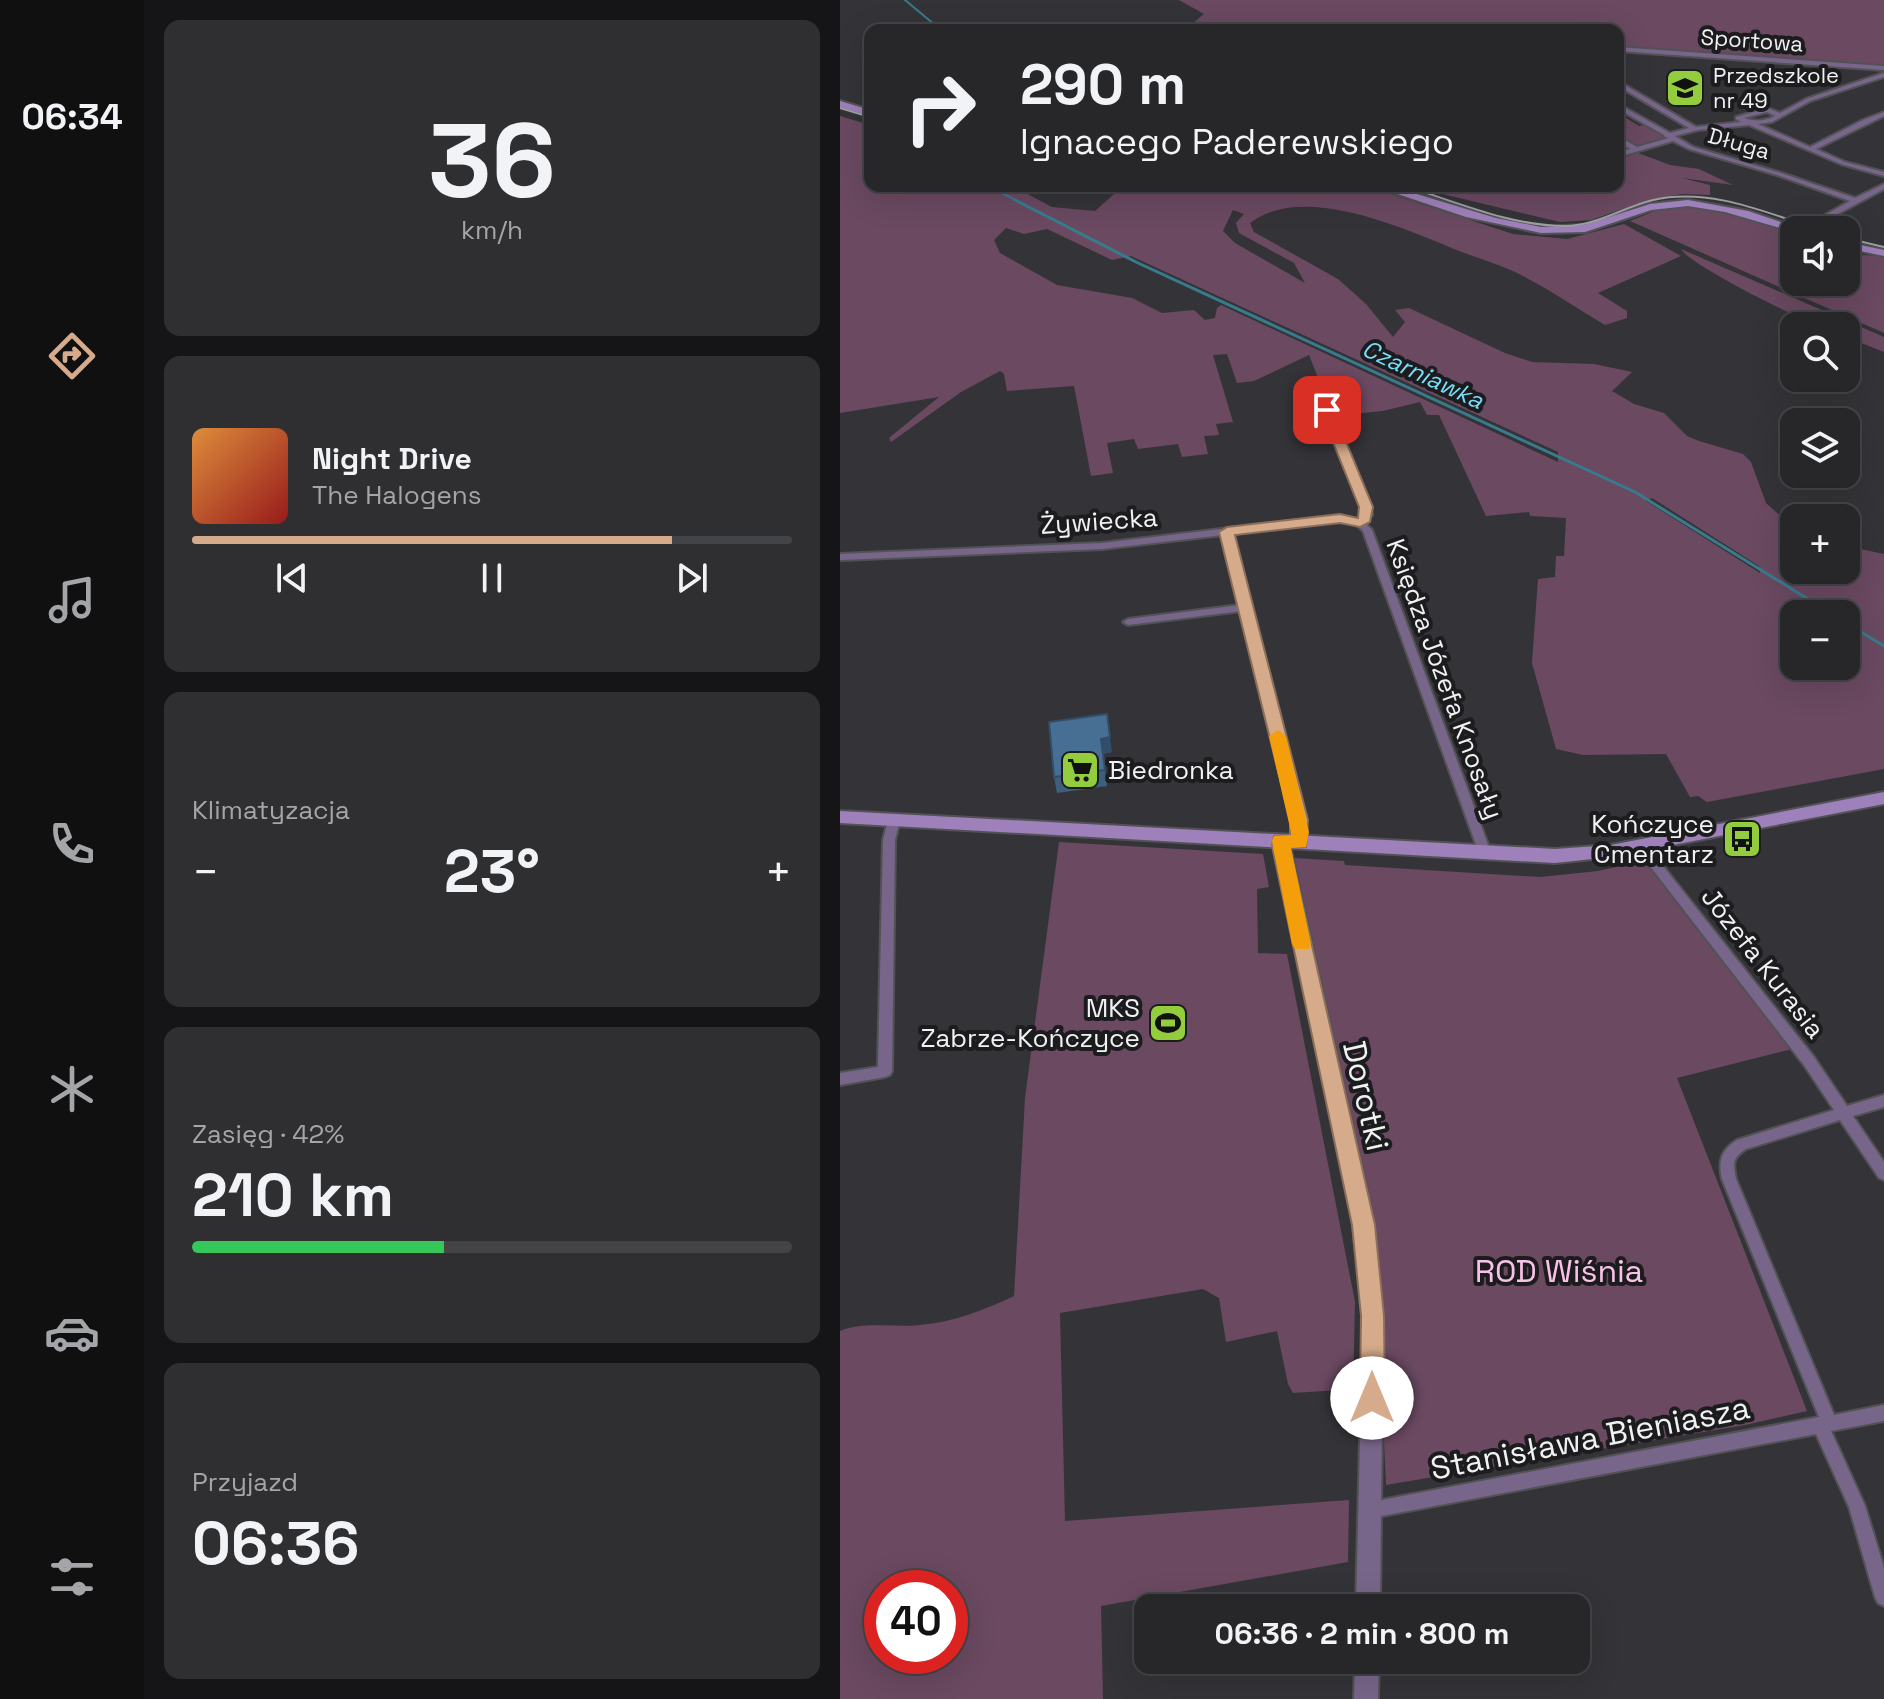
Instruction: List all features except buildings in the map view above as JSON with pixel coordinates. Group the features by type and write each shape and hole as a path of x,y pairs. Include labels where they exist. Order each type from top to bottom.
{"main road":[{"path":"840,104 864,111"},
{"path":"1400,192 1518,226 1545,230 1587,228 1650,207 1686,203 1726,209 1780,224"},
{"path":"1860,248 1884,253"},
{"path":"840,817 1575,856 1884,798"}],"street":[{"name":"Sportowa","path":"1624,49 1884,68"},
{"path":"1624,153 1695,129 1753,125 1782,116 1808,100 1884,75"},
{"name":"Długa","path":"1624,87 1695,129"},
{"name":"Długa","path":"1624,110 1669,138 1697,150 1856,201"},
{"path":"1782,116 1767,110 1738,118 1843,163 1884,174"},
{"path":"1810,149 1839,139 1859,124 1884,114"},
{"path":"1624,142 1636,150"},
{"path":"1827,216 1884,186"},
{"name":"Księdza Józefa Knosały","path":"1319,392 1366,507 1367,515 1360,523 1367,530 1485,853"},
{"name":"Żywiecka","path":"840,557 1102,546 1340,518 1360,523"},
{"path":"1227,532 1299,820 1290,841"},
{"path":"1128,622 1245,607"},
{"path":"840,1079 885,1071 889,840 894,820"},
{"name":"Dorotki","path":"1290,841 1368,1256 1373,1316 1368,1594"},
{"name":"Józefa Kurasia","path":"1640,845 1847,1113 1884,1174"},
{"path":"1884,1101 1742,1144 1729,1151 1725,1162 1857,1506 1884,1597"},
{"name":"Stanisława Bieniasza","path":"1371,1510 1884,1413"},
{"path":"1366,1699 1367,1674"}],"green space":[{"path":"1179,0 1884,0 1884,67 1624,47 1624,24 1192,24 1204,14"},
{"path":"840,116 864,123 864,192 1023,192 1052,207 1095,211 1116,192 1384,192 1513,234 1567,239 1624,224 1681,256 1598,293 1627,311 1627,318 1605,325 1514,271 1354,213 1297,207 1272,212 1250,223 1254,232 1338,279 1366,304 1393,337 1405,322 1395,310 1409,308 1505,353 1532,362 1594,364 1632,372 1612,391 1634,404 1664,413 1687,436 1743,454 1751,462 1766,503 1780,516 1780,584 1860,584 1860,549 1884,554 1884,769 1707,802 1698,796 1690,797 1666,754 1583,755 1556,749 1532,663 1538,579 1555,577 1556,556 1564,556 1566,518 1530,516 1529,512 1486,516 1439,415 1427,415 1420,402 1383,411 1333,416 1309,355 1254,381 1237,383 1227,354 1213,355 1233,422 1216,424 1219,435 1204,436 1208,454 1182,457 1178,444 1138,449 1134,439 1107,443 1113,473 1091,476 1074,386 1007,391 1004,374 1000,371 961,392 891,442 889,438 939,397 840,413","holes":["1233,210 1244,214 1236,223 1239,233 1294,263 1305,283 1235,243 1223,231","1006,228 1024,234 1047,229 1112,260 1131,256 1558,452 1558,462 1221,305 1215,318 1205,320 1194,310 1162,313 1132,298 1057,285 1000,253 994,240","1652,498 1759,566 1760,573 1646,501"]},
{"path":"1624,117 1666,138 1637,147 1624,138"},
{"path":"1638,153 1670,165 1699,169 1733,185 1682,178 1710,185 1710,195 1682,194 1649,200 1591,220 1560,222 1434,192 1624,192 1624,158"},
{"path":"1696,206 1780,228 1780,287 1630,221 1665,207"},
{"path":"1681,249 1780,292 1780,296 1789,296 1826,312 1788,312 1722,278"},
{"path":"1860,255 1884,256 1884,333 1860,322 1860,312 1836,312 1800,296 1860,296"},
{"path":"1860,327 1884,337 1884,352 1860,343"},
{"path":"1059,842 1263,854 1269,887 1257,889 1258,953 1287,954 1355,1302 1353,1389 1293,1393 1288,1384 1277,1331 1226,1342 1219,1298 1203,1289 1060,1313 1065,1521 1349,1500 1348,1562 1168,1594 1134,1594 1134,1600 1101,1606 1103,1699 840,1699 840,1331 859,1326 910,1326 945,1321 980,1311 1014,1296 1025,1098"},
{"name":"ROD Wiśnia","path":"1294,858 1344,861 1345,865 1540,877 1598,871 1651,859 1792,1049 1677,1078 1807,1411 1745,1425 1386,1485 1374,1225"}],"waterway":[{"name":"Czarniawka","path":"905,0 934,24"},
{"name":"Czarniawka","path":"1000,192 1019,202"},
{"name":"Czarniawka","path":"1015,200 1138,263 1635,492 1809,600"},
{"name":"Czarniawka","path":"1860,631 1884,646"}],"tram line":[{"path":"840,108 864,115"},
{"path":"1423,192 1484,212 1545,225 1577,225 1653,200 1674,197 1717,199 1780,217"},
{"path":"1860,241 1884,247"}],"slow traffic":[{"path":"1278,736 1299,820 1299,842 1281,841 1302,944"}],"place":[{"name":"Przedszkole nr 49","path":"1685,88"},
{"name":"Biedronka","path":"1080,770"},
{"name":"Kończyce Cmentarz","path":"1742,839"},
{"name":"MKS Zabrze-Kończyce","path":"1168,1023"}],"route":[{"path":"1327,410 1366,507 1365,519 1360,523 1340,518 1227,532 1299,820 1299,842 1281,841 1282,856 1364,1225 1373,1316 1372,1398"}]}
